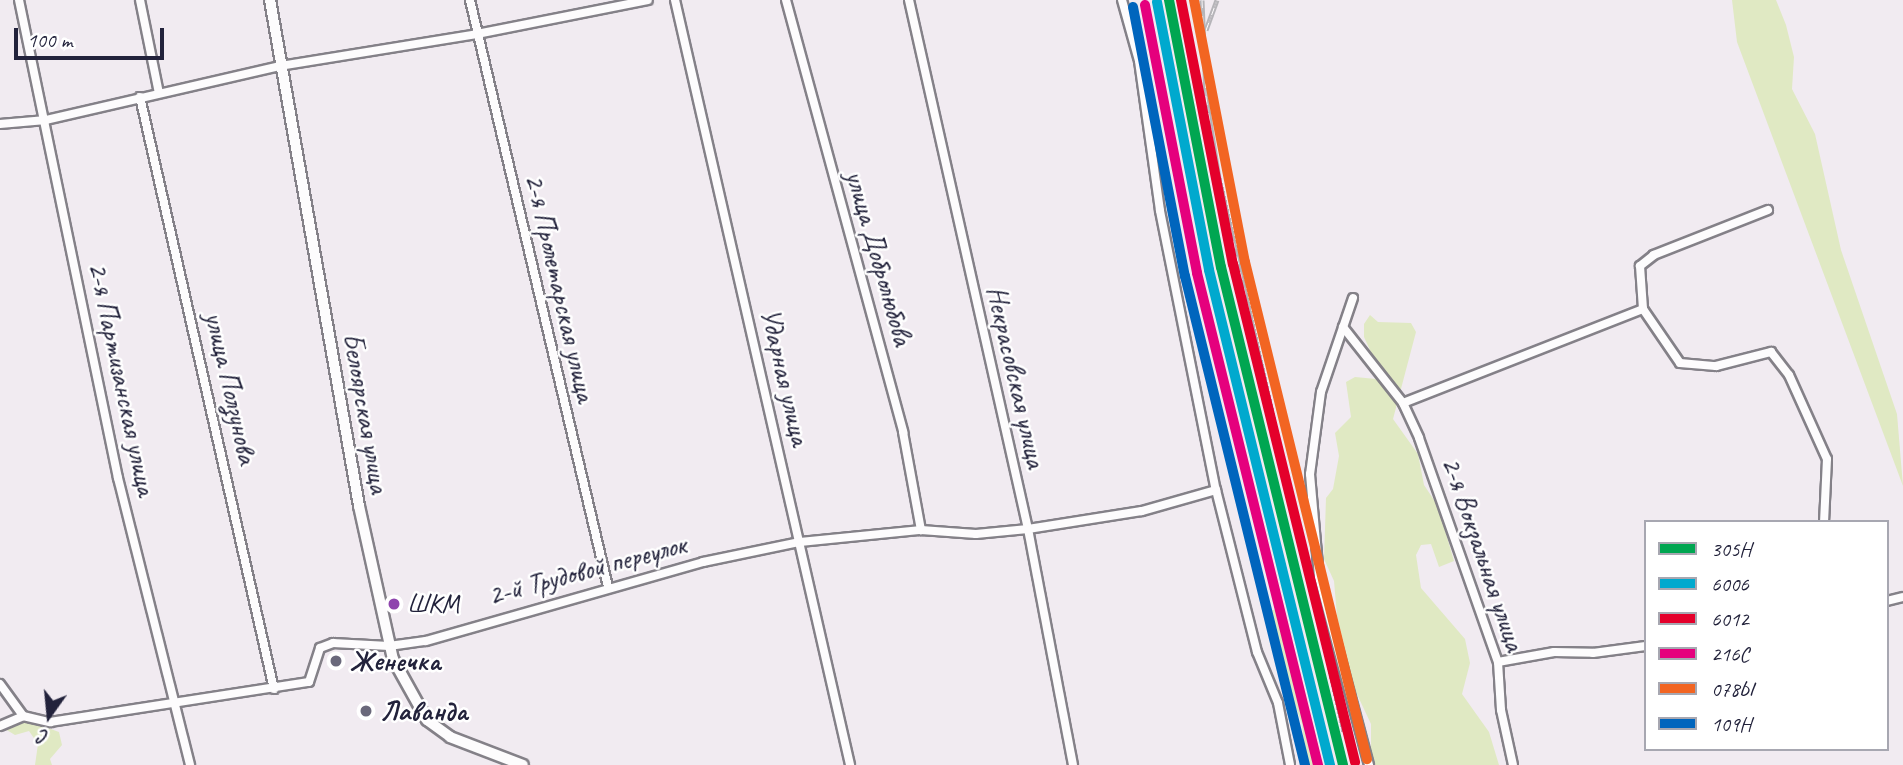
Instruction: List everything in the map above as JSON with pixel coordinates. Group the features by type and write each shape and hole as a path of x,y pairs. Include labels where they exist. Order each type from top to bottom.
{"street":[{"name":"2-я Партизанская улица","path":"19,0 46,120 118,478 190,765"},
{"path":"140,0 159,93"},
{"name":"Белоярская улица","path":"270,0 389,646 427,720 450,737 523,765"},
{"name":"2-я Пролетарская улица","path":"470,0 608,587"},
{"path":"0,124 46,120 280,65 477,34 648,0"},
{"name":"Ударная улица","path":"675,0 850,765"},
{"name":"улица Добролюбова","path":"786,0 903,432 922,530"},
{"name":"Некрасовская улица","path":"909,0 1028,529 1073,765"},
{"path":"1122,0 1139,61 1160,211 1216,490 1257,652 1278,703 1290,765"},
{"name":"улица Ползунова","path":"140,97 274,689"},
{"path":"1768,210 1654,255 1640,266 1643,309 1680,363 1716,366 1771,352 1789,375 1827,459 1824,520"},
{"path":"1353,298 1321,391 1310,474 1319,577 1369,765"},
{"path":"1403,403 1643,309"},
{"name":"2-я Вокзальная улица","path":"1343,327 1403,403 1498,662 1501,710 1513,765"},
{"name":"2-й Трудовой переулок","path":"23,716 50,722 309,682 320,648 349,641 389,646 426,640 608,587 800,542 922,530 976,534 1028,529 1142,511 1216,490"},
{"path":"1498,662 1554,652 1593,653 1644,646"},
{"path":"0,684 23,716 0,726"}],"green space":[{"path":"1732,0 1776,0 1786,25 1794,57 1792,89 1815,134 1841,250 1897,414 1903,486 1737,42"},
{"path":"1370,315 1378,322 1411,323 1416,332 1393,419 1418,454 1424,485 1438,506 1454,561 1439,567 1431,544 1421,545 1416,555 1421,588 1465,639 1470,663 1462,694 1489,732 1499,765 1373,765 1371,724 1355,690 1337,616 1334,581 1324,559 1326,498 1333,489 1339,456 1335,433 1351,417 1346,382 1355,377 1376,379 1375,361 1364,337 1364,324"},
{"path":"1278,609 1315,732 1320,765 1306,765 1302,724 1271,641 1266,619 1268,611"},
{"path":"26,720 59,732 62,745 50,759 52,765 35,765 38,744 29,731 15,735 5,729"}],"railway":[{"path":"1202,0 1206,97 1219,178 1344,731"},
{"path":"1206,30 1217,0"}],"transit line":[{"name":"305Н","path":"1169,0 1221,267 1343,765"},
{"name":"6012","path":"1181,0 1233,264 1355,762"},
{"name":"078Ы","path":"1194,0 1245,262 1367,759"},
{"name":"6006","path":"1157,2 1209,270 1330,765"},
{"name":"216С","path":"1145,5 1197,273 1318,765"},
{"name":"109Н","path":"1133,7 1185,276 1305,765"}],"place":[{"name":"ШКМ","path":"394,604"},
{"name":"Женечка","path":"336,661"},
{"name":"Лаванда","path":"366,711"}]}
